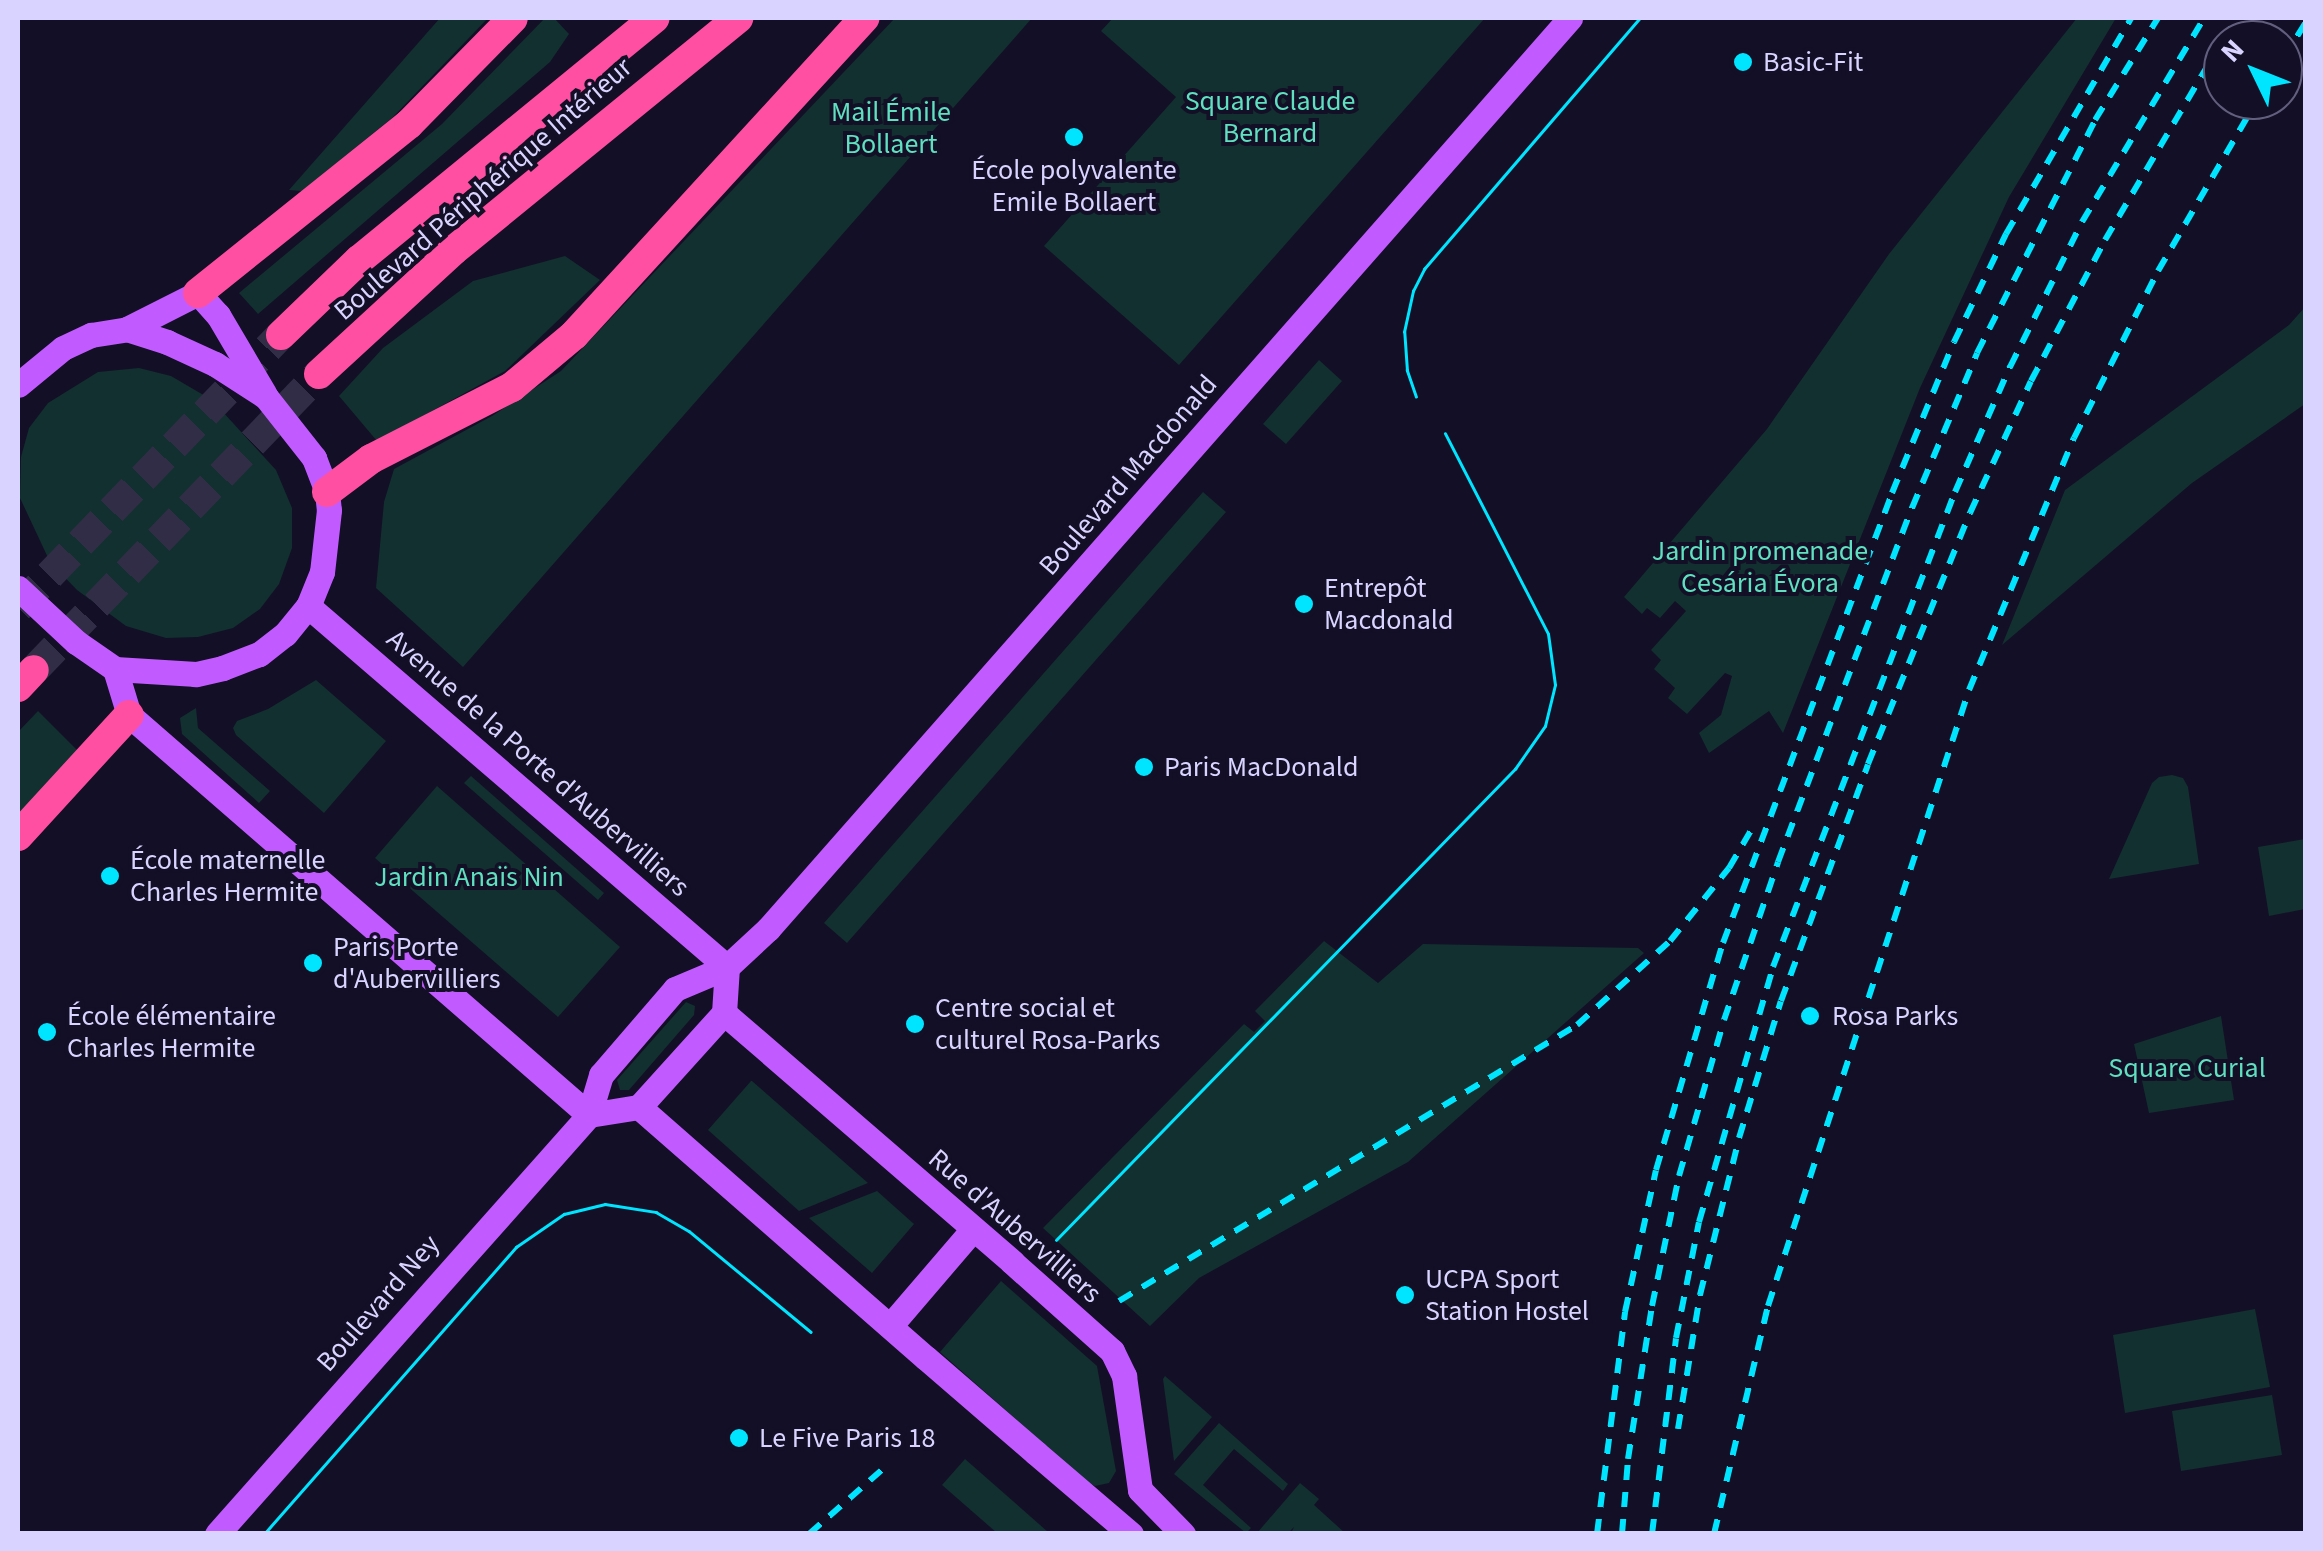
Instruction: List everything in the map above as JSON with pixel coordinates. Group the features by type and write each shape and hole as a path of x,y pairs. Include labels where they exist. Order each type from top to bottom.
{"highway":[{"path":"198,293 410,124 513,18"},
{"path":"281,336 359,260 654,18"},
{"name":"Boulevard Périphérique Intérieur","path":"319,374 454,250 738,18"},
{"path":"327,492 372,458 512,387 574,335 864,18"},
{"path":"18,836 129,715"}],"main road":[{"name":"Boulevard Macdonald","path":"588,1115 601,1075 675,989 727,966 768,930 1570,18"},
{"path":"18,385 62,348 91,335 127,329 198,293 218,315 266,397"},
{"path":"18,588 76,642 115,669 163,674 210,671 259,654 285,634 308,606 322,572 327,492 314,458 292,424 266,397 216,364 127,329"},
{"name":"Avenue de la Porte d'Aubervilliers","path":"308,606 727,966"},
{"path":"115,669 129,715 588,1115 639,1107 724,1013 727,966"},
{"path":"129,715 163,674"},
{"name":"Rue d'Aubervilliers","path":"724,1013 1112,1351 1124,1376 1140,1490 1183,1534"},
{"path":"639,1107 1130,1534"},
{"name":"Boulevard Ney","path":"216,1534 588,1115"},
{"path":"890,1326 974,1229"}],"green space":[{"path":"440,18 488,18 392,118 302,191 289,190"},
{"path":"545,18 554,18 569,34 550,62 258,314 239,293 442,124"},
{"name":"Mail Émile Bollaert","path":"895,18 1032,18 463,667 376,588 384,502 394,469 492,416 561,371"},
{"name":"Square Claude Bernard","path":"1113,18 1485,18 1179,365 1044,246 1176,97 1101,31"},
{"name":"Jardin promenade Cesária Évora","path":"2077,18 2116,18 2009,197 1920,388 1783,733 1769,711 1709,753 1699,733 1721,715 1732,676 1725,673 1687,714 1668,698 1675,688 1654,669 1661,660 1651,650 1686,611 1675,601 1660,618 1647,608 1642,614 1624,597 1767,429 1889,254"},
{"path":"565,256 600,280 505,371 377,441 339,396 383,348 473,281"},
{"path":"2305,307 2305,404 2192,483 2002,645 2065,490 2289,325"},
{"path":"1319,360 1342,381 1286,444 1263,424"},
{"path":"139,368 171,376 212,400 276,470 292,508 292,548 279,584 260,609 233,628 198,637 166,638 126,626 77,590 50,562 20,498 21,457 29,428 48,403 98,372"},
{"path":"1203,492 1226,512 847,943 824,923"},
{"name":"Jardin Anaïs Nin","path":"316,680 386,741 324,813 236,735 233,728 237,721 268,709"},
{"path":"196,708 198,728 270,791 259,803 182,734 180,718"},
{"path":"38,711 78,751 18,817 18,732"},
{"path":"2172,775 2183,778 2188,787 2199,864 2109,879 2152,783"},
{"path":"471,776 604,893 598,900 464,783"},
{"name":"Jardin Anaïs Nin","path":"437,786 620,947 558,1017 375,858"},
{"path":"2305,839 2305,909 2269,916 2258,847"},
{"path":"1324,941 1378,983 1423,944 1638,948 1644,953 1408,1162 1199,1278 1150,1326 1043,1228 1244,1024 1254,1032 1265,1021 1255,1011"},
{"path":"686,1002 695,1006 694,1015 629,1090 620,1090 617,1080"},
{"name":"Square Curial","path":"2221,1016 2234,1100 2149,1113 2134,1044"},
{"path":"751,1081 868,1183 799,1211 708,1130"},
{"path":"877,1191 914,1224 872,1273 809,1218"},
{"path":"1001,1281 1097,1366 1116,1471 1109,1483 1095,1486 1086,1481 940,1352"},
{"path":"2255,1309 2270,1387 2125,1413 2113,1335"},
{"path":"1165,1376 1212,1417 1174,1461 1163,1379"},
{"path":"2272,1395 2282,1455 2181,1471 2172,1411"},
{"path":"1219,1423 1288,1484 1283,1491 1234,1449 1203,1485 1251,1528 1246,1533 1174,1474"},
{"path":"965,1459 1048,1532 997,1533 942,1485"},
{"path":"1300,1483 1319,1499 1314,1505 1345,1533 1291,1533 1294,1527 1288,1533 1257,1533"}],"tunnel":[{"path":"18,608 281,335"},
{"path":"34,670 319,374"}],"tram line":[{"path":"1416,397 1407,371 1404,332 1413,291 1424,269 1640,18"},
{"path":"1056,1240 1515,769 1545,726 1555,685 1548,634 1445,434"},
{"path":"264,1534 516,1247 564,1214 605,1204 656,1212 689,1231 811,1332"}],"railway":[{"path":"1597,1534 1625,1312 1656,1170 1723,943 1892,493 1954,342 2006,234 2131,18"},
{"path":"1622,1534 1628,1459 1652,1306 1679,1176 1724,1020 1778,862 1912,508 1977,353 2095,120 2158,18"},
{"path":"1652,1534 1676,1338 1699,1222 1773,967 1955,492 2010,367 2082,222 2204,18"},
{"path":"2303,27 2306,22"},
{"path":"1678,1429 1700,1295 1739,1138 1781,1001 1868,764 1970,513 2031,381 2105,240 2203,74"},
{"path":"1714,1534 1768,1306 1969,690 2074,438 2158,271 2245,120"},
{"path":"1119,1301 1577,1025 1670,941 1729,868 1753,827"},
{"path":"809,1534 886,1466"}],"place":[{"name":"Basic-Fit","path":"1743,62"},
{"name":"École polyvalente Emile Bollaert","path":"1074,137"},
{"name":"Entrepôt Macdonald","path":"1304,604"},
{"name":"Paris MacDonald","path":"1144,767"},
{"name":"École maternelle Charles Hermite","path":"110,876"},
{"name":"Paris Porte d'Aubervilliers","path":"313,963"},
{"name":"Rosa Parks","path":"1810,1016"},
{"name":"Centre social et culturel Rosa-Parks","path":"915,1024"},
{"name":"École élémentaire Charles Hermite","path":"47,1032"},
{"name":"UCPA Sport Station Hostel","path":"1405,1295"},
{"name":"Le Five Paris 18","path":"739,1438"}]}
